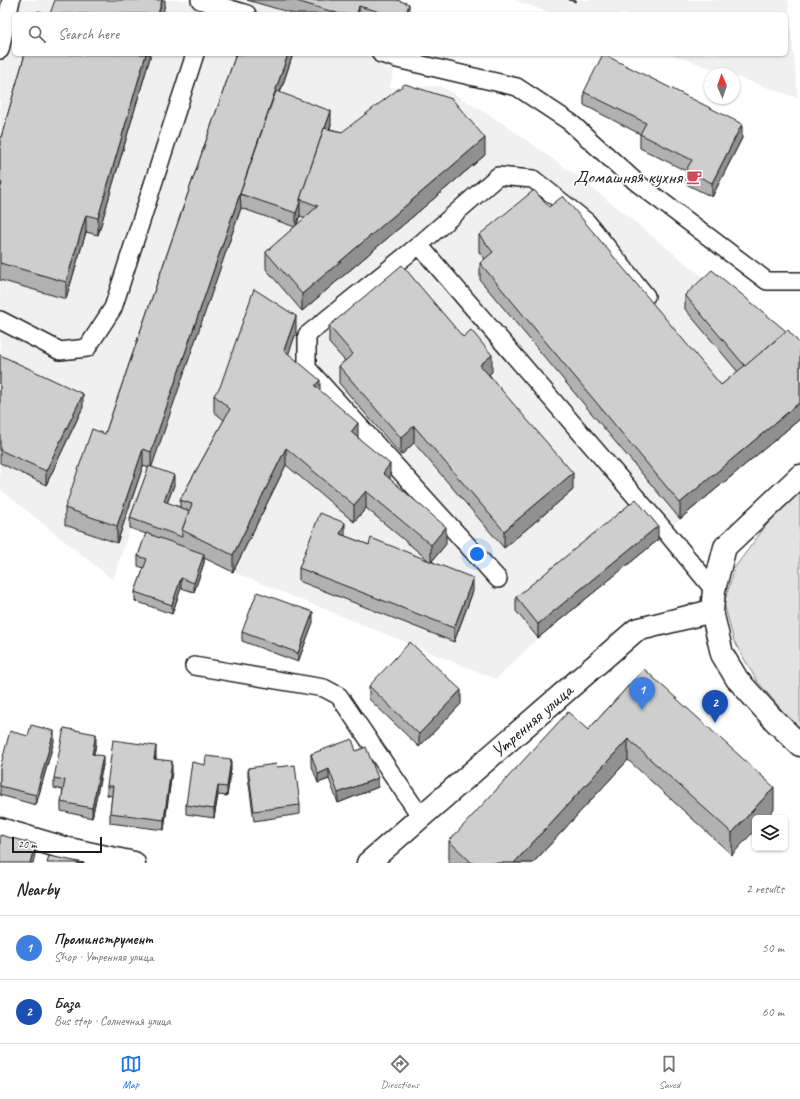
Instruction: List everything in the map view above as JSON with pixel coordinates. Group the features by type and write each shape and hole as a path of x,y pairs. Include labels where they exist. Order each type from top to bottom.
{"street":[{"path":"800,476 725,547 714,590 712,611 722,654 737,679 774,720 800,745"},
{"name":"Утренняя улица","path":"368,863 636,630 712,611"},
{"path":"0,829 64,848 134,863"}],"lane":[{"path":"0,50 11,0"},
{"path":"207,6 237,12"},
{"path":"0,320 60,351 87,348 113,308 194,56"},
{"path":"387,56 516,87 570,122 636,182 767,282 800,281"},
{"path":"498,579 307,368 306,335 419,245 498,176 532,179 587,222 654,307"},
{"path":"419,245 661,526 714,590"},
{"path":"194,666 324,688 339,696 421,817"}],"shaded area":[{"path":"0,0 351,0 391,12 12,12 12,56 398,56 389,88 441,86 502,123 577,176 788,347 680,519 658,540 538,638 496,679 233,572 182,547 130,528 113,580 0,489"},
{"path":"514,0 788,0 798,98 740,78 740,68 711,68 676,56 788,56 788,12 548,12"},
{"path":"800,487 800,728 787,716 757,681 734,641 724,603 735,567 774,515"}],"building":[{"path":"55,0 162,0 159,12 51,12"},
{"path":"293,0 397,0 409,4 407,12 380,12 359,6 358,12 333,12"},
{"path":"24,56 145,56 98,218 86,215 66,282 0,263 0,190 2,183 0,182 0,141"},
{"path":"235,56 287,56 151,452 143,449 117,526 65,508 92,429 105,434"},
{"path":"602,56 607,56 742,124 712,183 686,170 692,160 640,134 646,123 584,92"},
{"path":"405,84 452,99 485,138 302,294 266,252 318,206 300,199 324,128 342,132"},
{"path":"276,91 331,111 296,213 240,194"},
{"path":"534,190 549,207 563,196 721,385 788,330 800,344 800,402 680,503 480,263 493,252 479,235"},
{"path":"402,265 463,337 471,330 492,355 480,365 573,473 504,531 414,426 401,438 339,366 353,354 329,326"},
{"path":"712,270 786,331 745,366 685,295"},
{"path":"254,289 296,316 284,350 320,380 315,386 358,423 351,432 390,464 383,473 446,527 431,545 366,491 354,505 286,448 233,555 182,530 192,504 180,500 230,409 214,395 220,387"},
{"path":"0,355 83,394 46,471 0,450"},
{"path":"149,466 174,475 164,501 189,511 182,530 182,537 130,518"},
{"path":"636,499 658,526 538,624 516,597"},
{"path":"320,513 345,523 340,534 369,545 371,538 473,578 454,628 299,568"},
{"path":"146,533 204,554 194,583 181,578 172,605 135,592 147,559 138,556"},
{"path":"257,592 313,612 298,653 242,632"},
{"path":"410,642 461,690 419,734 369,686"},
{"path":"644,669 774,787 732,833 628,739 514,863 472,863 449,841 568,712 588,730"},
{"path":"31,725 54,731 36,795 0,786 0,768 10,731 28,736"},
{"path":"64,728 96,734 92,754 103,756 92,808 61,802 65,780 54,778"},
{"path":"352,739 356,751 366,747 378,778 338,793 329,769 318,774 311,754"},
{"path":"113,740 156,746 154,759 172,761 164,820 110,813 113,786 107,786"},
{"path":"206,756 231,759 227,787 218,786 214,809 186,805 192,762 205,765"},
{"path":"276,764 277,767 295,765 300,805 254,811 248,768"},
{"path":"0,835 35,844 30,863 0,863"},
{"path":"49,856 84,863 47,863"}],"place":[{"name":"Домашняя кухня","path":"694,177"},
{"name":"Проминструмент","path":"642,710"},
{"name":"База","path":"715,723"}]}
